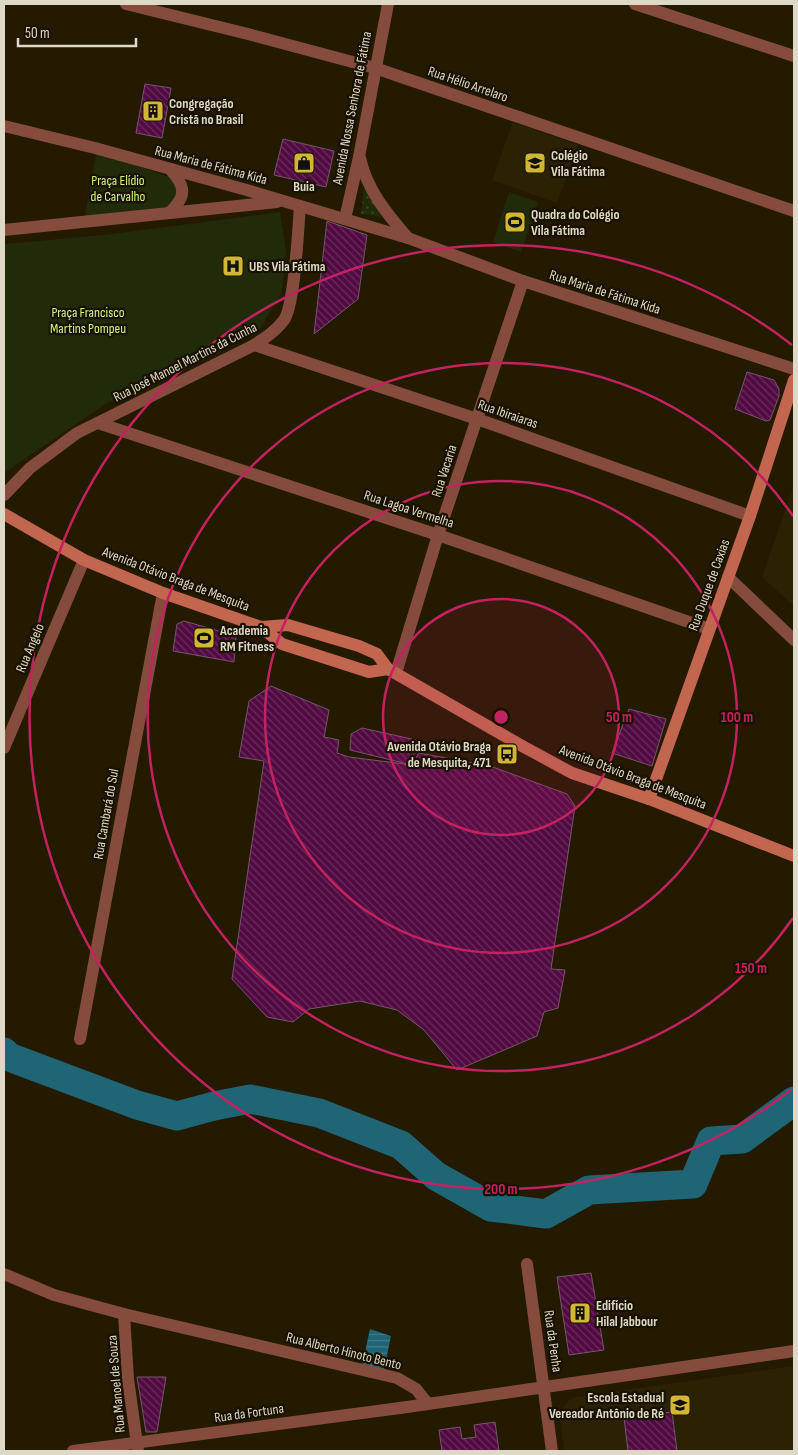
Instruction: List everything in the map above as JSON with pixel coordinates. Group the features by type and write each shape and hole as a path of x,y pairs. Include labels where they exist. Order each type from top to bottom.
{"main road":[{"name":"Rua Duque de Caxias","path":"648,800 750,516 794,380"},
{"name":"Avenida Otávio Braga de Mesquita","path":"4,514 84,560 163,594 261,627 282,644 369,672 392,671"},
{"name":"Avenida Otávio Braga de Mesquita","path":"261,627 288,625 359,646 377,654 392,671 524,747 572,772 794,856"}],"street":[{"name":"Rua Hélio Arrelaro","path":"126,4 375,68 794,211"},
{"name":"Avenida Nossa Senhora de Fátima","path":"345,219 359,157 388,4"},
{"path":"635,4 794,56"},
{"name":"Rua Maria de Fátima Kida","path":"4,126 286,201 408,238 523,281 794,368"},
{"name":"Rua Maria de Fátima Kida","path":"359,157 367,181 375,195 386,212 408,238"},
{"path":"169,213 178,205 182,197 180,180 170,169"},
{"path":"4,230 286,201"},
{"name":"Rua José Manoel Martins da Cunha","path":"4,495 30,468 77,433 254,345 271,334 285,319 291,301 300,206"},
{"name":"Rua Vacaria","path":"392,671 523,281"},
{"name":"Rua Ibiraiaras","path":"254,345 477,419 750,516"},
{"name":"Rua Lagoa Vermelha","path":"98,423 438,535 709,629"},
{"name":"Rua Angelo","path":"4,748 84,560"},
{"path":"728,577 794,640"},
{"name":"Rua Cambará do Sul","path":"80,1039 163,594"},
{"name":"Rua da Penha","path":"527,1264 552,1451"},
{"name":"Rua Alberto Hinoto Bento","path":"4,1274 54,1295 124,1314 397,1378 416,1389 428,1404"},
{"name":"Rua Manoel de Souza","path":"124,1314 128,1379 137,1447"},
{"path":"428,1404 794,1352"},
{"name":"Rua da Fortuna","path":"73,1451 137,1447 428,1404"}],"shaded area":[{"name":"Colégio Vila Fátima","path":"513,122 578,145 557,203 492,180"},
{"path":"794,485 794,606 762,577"},
{"name":"Escola Estadual Vereador Antônio de Ré","path":"794,1366 794,1451 564,1451 559,1412 571,1398"}],"green space":[{"name":"Praça Elídio de Carvalho","path":"97,151 177,180 180,187 168,209 84,220"},
{"path":"365,183 382,217 361,214"},
{"name":"Quadra do Colégio Vila Fátima","path":"509,192 538,202 521,252 493,242"},
{"name":"Praça Francisco Martins Pompeu","path":"280,212 286,250 282,291 260,329 104,405 4,473 4,244 104,235"}],"water":[{"path":"370,1329 391,1336 383,1375 361,1370"}],"building":[{"name":"Congregação Cristã no Brasil","path":"145,84 171,88 162,138 136,133"},
{"name":"Buia","path":"283,139 334,151 326,187 274,175"},
{"path":"327,221 367,235 358,299 314,334"},
{"path":"747,372 774,380 779,389 779,396 770,420 766,421 735,409"},
{"path":"184,621 236,636 234,662 173,651 177,624"},
{"path":"271,686 329,710 324,737 339,740 337,753 349,757 412,765 419,753 490,766 567,794 575,806 551,969 565,970 558,1008 544,1012 537,1036 457,1070 424,1030 397,1010 360,1001 309,1009 293,1022 267,1017 232,979 264,761 239,757 249,701"},
{"path":"629,709 666,719 652,766 612,753"},
{"path":"362,728 416,740 412,765 350,750 351,734"},
{"name":"Edifício Hilal Jabbour","path":"591,1273 604,1350 569,1355 557,1277"},
{"path":"137,1377 166,1377 157,1432 146,1432"},
{"path":"672,1412 677,1451 628,1451 624,1418"},
{"path":"495,1422 499,1451 442,1451 439,1430 460,1427 462,1439 476,1437 474,1425"}],"waterway":[{"path":"4,1052 9,1057 137,1105 177,1116 250,1099 319,1113 401,1145 436,1176 491,1207 546,1214 589,1190 693,1184 711,1141 742,1139 794,1101"}],"place":[{"name":"Congregação Cristã no Brasil","path":"153,111"},
{"name":"Buia","path":"304,163"},
{"name":"Colégio Vila Fátima","path":"535,163"},
{"name":"Quadra do Colégio Vila Fátima","path":"515,222"},
{"name":"UBS Vila Fátima","path":"233,266"},
{"name":"Academia RM Fitness","path":"204,638"},
{"name":"Avenida Otávio Braga de Mesquita, 471","path":"507,754"},
{"name":"Edifício Hilal Jabbour","path":"580,1313"},
{"name":"Escola Estadual Vereador Antônio de Ré","path":"680,1405"}]}
